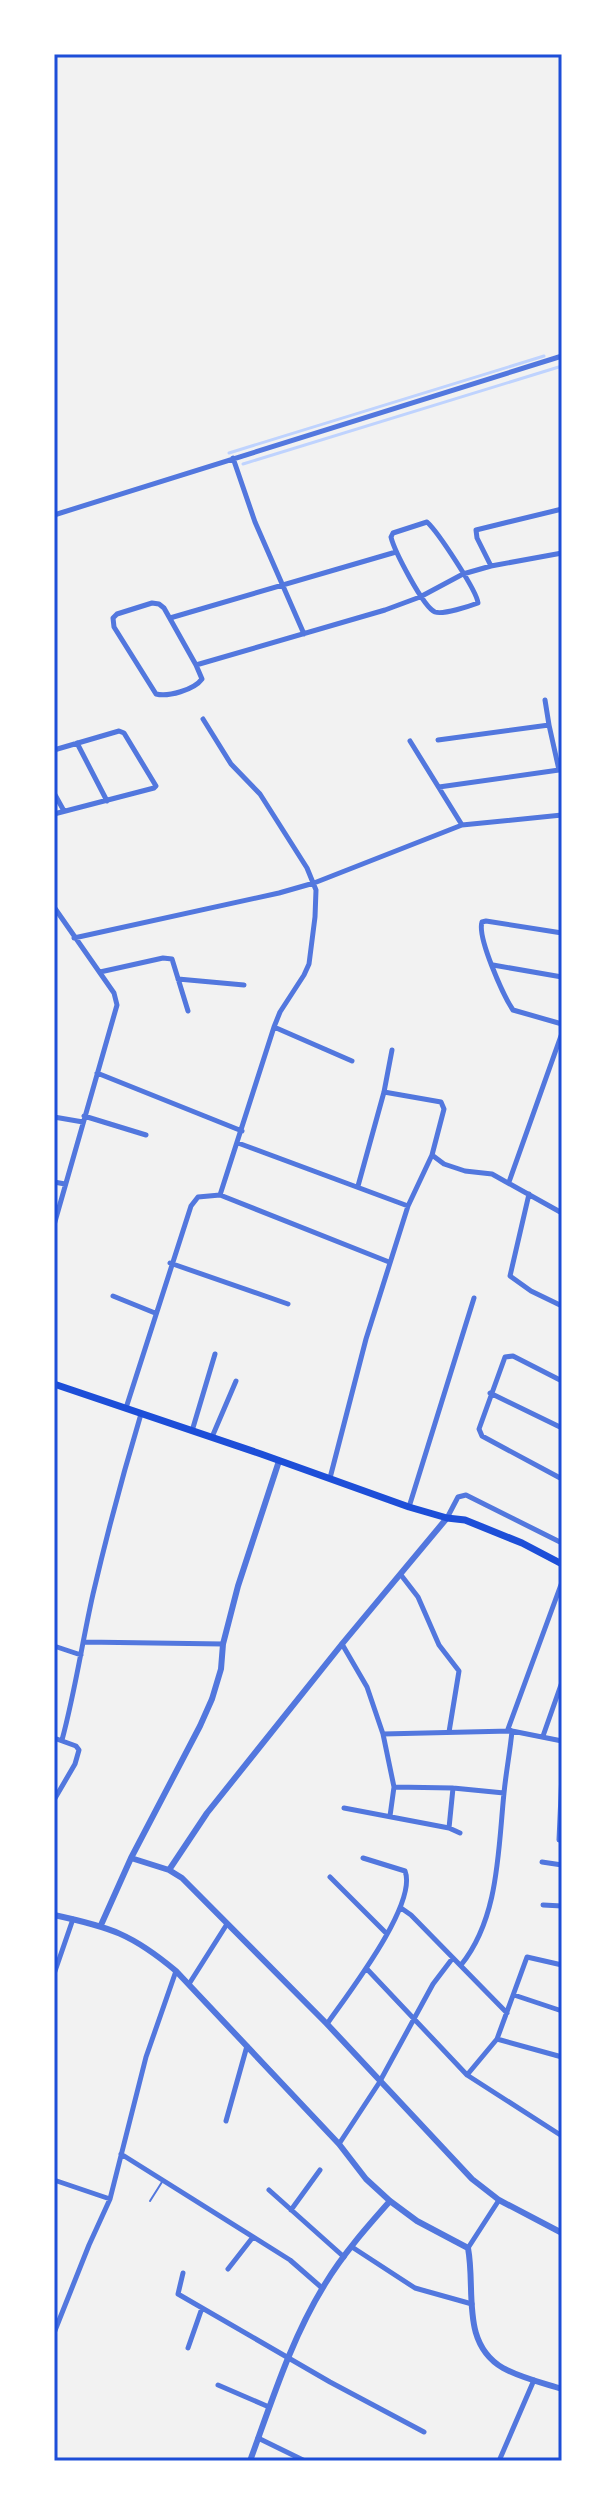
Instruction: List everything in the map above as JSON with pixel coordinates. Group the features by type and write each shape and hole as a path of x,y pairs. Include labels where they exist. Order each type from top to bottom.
{"main road":[{"path":"54,1384 409,1507 465,1520 522,1543 562,1564"}],"street":[{"path":"54,515 562,356"},
{"path":"233,458 255,522 304,634"},
{"path":"491,566 476,530 562,509"},
{"path":"427,522 463,574 478,603 439,613 432,610 420,597 396,552 393,533 427,522"},
{"path":"170,618 396,552"},
{"path":"196,665 420,597 463,574 562,553"},
{"path":"152,603 159,604 196,665 202,679 200,683 159,696 153,691 112,621 117,614 152,603"},
{"path":"439,787 559,770 545,700"},
{"path":"203,719 231,764 260,794 307,868 314,883 316,900 309,964 274,1027 220,1195"},
{"path":"438,740 549,725"},
{"path":"54,750 114,732 124,733 156,786 54,814"},
{"path":"410,741 462,825"},
{"path":"77,743 107,801"},
{"path":"54,793 64,811"},
{"path":"74,938 314,883 462,825 562,815"},
{"path":"54,907 114,993 117,1005 54,1225"},
{"path":"562,933 494,922 482,922 480,928 492,965 513,1010 562,1024"},
{"path":"100,972 167,958 173,962 188,1011"},
{"path":"492,965 562,977"},
{"path":"178,979 244,985"},
{"path":"274,1027 352,1061"},
{"path":"509,1182 562,1033"},
{"path":"358,1186 384,1092 392,1050"},
{"path":"97,1073 242,1131"},
{"path":"329,1479 389,1262 408,1206 432,1155 444,1109 443,1104 435,1101 384,1092"},
{"path":"54,1117 84,1119 146,1135"},
{"path":"238,1143 408,1206"},
{"path":"432,1155 444,1164 465,1171 492,1174 562,1213"},
{"path":"54,1182 65,1184"},
{"path":"529,1194 510,1276 531,1291 562,1306"},
{"path":"126,1408 170,1263 193,1201 206,1195 220,1195 389,1262"},
{"path":"170,1263 288,1304"},
{"path":"113,1296 155,1313"},
{"path":"409,1507 474,1298"},
{"path":"192,1431 215,1354"},
{"path":"562,1381 507,1356 503,1359 479,1429 482,1436 562,1479"},
{"path":"212,1437 236,1381"},
{"path":"490,1393 562,1428"},
{"path":"62,1740 75,1693 115,1501 141,1414"},
{"path":"101,1925 131,1858 212,1699 238,1586 279,1461"},
{"path":"169,1870 207,1813 447,1518 458,1497 466,1495 562,1543"},
{"path":"401,1575 418,1597 439,1645 459,1671 449,1732"},
{"path":"512,1731 508,1729 562,1582"},
{"path":"84,1642 223,1644"},
{"path":"342,1644 367,1687 383,1734 394,1787 390,1816"},
{"path":"54,1646 81,1655"},
{"path":"543,1736 562,1682"},
{"path":"383,1734 512,1731 562,1741"},
{"path":"461,1965 486,1921 499,1853 512,1731"},
{"path":"54,1738 79,1750 75,1764 54,1800"},
{"path":"559,1840 562,1773"},
{"path":"394,1787 504,1793"},
{"path":"449,1828 453,1788"},
{"path":"344,1808 449,1828 460,1833"},
{"path":"131,1858 169,1870 182,1878 327,2024 472,2179 499,2200 562,2233"},
{"path":"327,2024 387,1934 401,1908 407,1881 405,1871 363,1858"},
{"path":"542,1862 562,1865"},
{"path":"330,1877 387,1934"},
{"path":"543,1905 562,1906"},
{"path":"401,1908 507,2013"},
{"path":"54,1915 101,1925 130,1937 154,1952 189,1984 339,2144 366,2179 417,2221 468,2248"},
{"path":"54,1974 73,1919"},
{"path":"189,1984 227,1924"},
{"path":"467,2075 497,2039 527,1957 562,1965"},
{"path":"339,2144 379,2083 433,1984 452,1959"},
{"path":"366,1968 467,2075 562,2136"},
{"path":"54,2333 110,2199 146,2057 176,1971"},
{"path":"514,1995 562,2011"},
{"path":"497,2039 562,2057"},
{"path":"226,2121 247,2046"},
{"path":"121,2154 290,2260 322,2288"},
{"path":"291,2210 320,2170"},
{"path":"54,2180 110,2199"},
{"path":"269,2190 344,2257"},
{"path":"499,2200 468,2248 475,2338 488,2357 504,2369 562,2389"},
{"path":"250,2461 287,2357 322,2288 390,2201"},
{"path":"228,2269 253,2237"},
{"path":"352,2247 415,2288 473,2304"},
{"path":"183,2273 178,2294 424,2432"},
{"path":"188,2348 202,2308"},
{"path":"499,2461 534,2380"},
{"path":"218,2385 269,2407"},
{"path":"258,2438 305,2461"}],"lane":[{"path":"150,2201 163,2180"}],"waterway":[{"path":"229,453 544,356"},
{"path":"243,464 562,366"}]}
